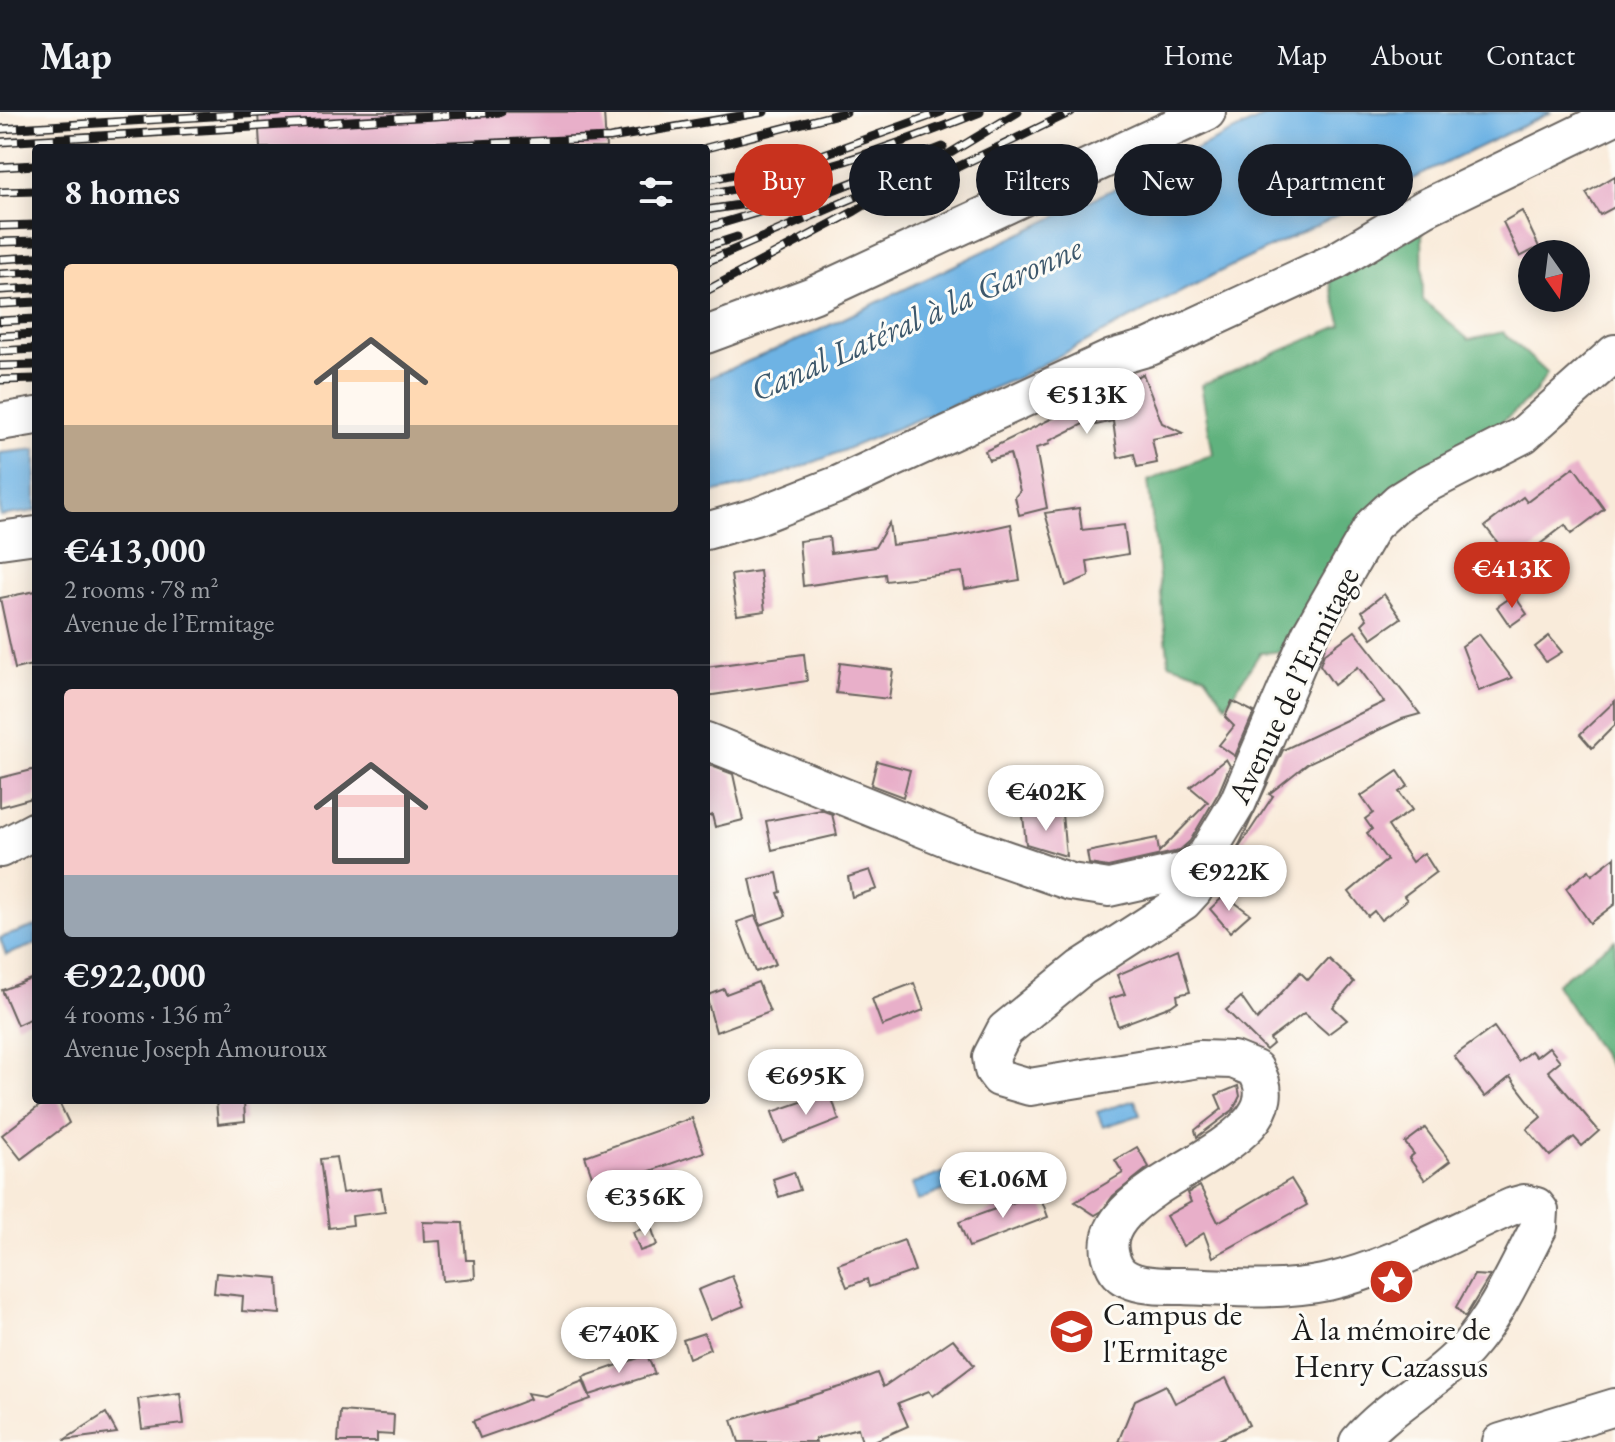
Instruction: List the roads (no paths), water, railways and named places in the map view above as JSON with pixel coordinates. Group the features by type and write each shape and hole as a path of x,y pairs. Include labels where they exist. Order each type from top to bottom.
{"street":[{"path":"710,334 813,295 1207,112"},
{"path":"710,530 755,517 839,484 1112,358 1150,347 1336,261 1425,208 1615,116"},
{"name":"Avenue de l’Ermitage","path":"1358,1442 1381,1418 1463,1352 1485,1327 1539,1227 1540,1211 1536,1206 1524,1203 1513,1206 1425,1247 1327,1282 1223,1290 1138,1282 1121,1275 1115,1267 1110,1245 1114,1225 1133,1204 1247,1126 1262,1100 1263,1088 1255,1069 1233,1060 1199,1059 1030,1087 999,1078 993,1070 991,1057 1005,1030 1081,968 1115,944 1161,920 1194,890 1200,861 1238,802 1310,634 1373,525 1399,501 1423,486 1523,435 1615,353"},
{"path":"0,422 32,417"},
{"path":"0,540 32,536"},
{"path":"710,743 956,842 1085,886 1125,886 1200,861"},
{"path":"0,849 32,832"},
{"path":"1501,1442 1615,1407"}],"water":[{"name":"Canal Latéral à la Garonne","path":"1274,112 1552,112 1413,179 1413,144 1238,144 1238,216 1336,216 1215,274 1017,378 825,458 757,483 710,493 710,377 805,337 1057,216 1098,216 1098,196 1114,189 1114,216 1222,216 1222,144 1207,144"},
{"path":"32,449 32,512 0,516 0,453"},
{"path":"32,927 32,945 6,955 0,938"},
{"path":"1135,1100 1140,1115 1103,1127 1097,1112"},
{"path":"951,1170 957,1185 918,1201 912,1184"}],"railway":[{"path":"0,129 279,112"},
{"path":"0,142 501,112"},
{"path":"476,144 610,138 764,112"},
{"path":"710,147 846,112"},
{"path":"710,179 819,156 941,112"},
{"path":"710,193 776,180 845,161 980,112"},
{"path":"710,289 855,211 1018,112"},
{"path":"960,166 1071,112"},
{"path":"0,167 32,165"},
{"path":"710,209 828,192 849,184"},
{"path":"0,192 32,191"},
{"path":"710,260 849,200"},
{"path":"710,227 746,216"},
{"path":"0,226 32,225"},
{"path":"710,246 737,237"},
{"path":"0,242 32,241"},
{"path":"0,259 32,257"},
{"path":"0,274 32,272"},
{"path":"0,290 32,288"},
{"path":"0,304 32,302"},
{"path":"0,321 32,319"},
{"path":"0,336 32,334"},
{"path":"0,351 32,349"},
{"path":"0,366 32,365"},
{"path":"0,380 32,379"}],"place":[{"name":"À la mémoire de Henry Cazassus","path":"1391,1282"},
{"name":"Campus de l'Ermitage","path":"1072,1332"}]}
